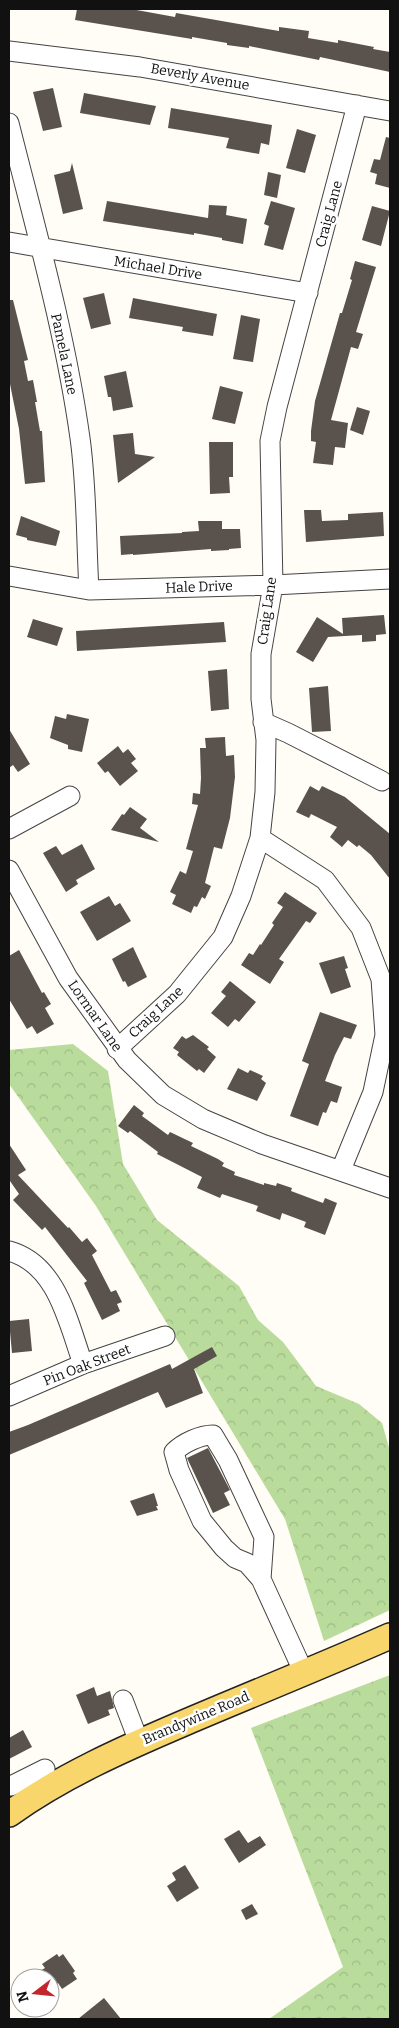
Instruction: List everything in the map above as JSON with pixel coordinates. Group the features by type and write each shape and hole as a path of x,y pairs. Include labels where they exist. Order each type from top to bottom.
{"main road":[{"name":"Brandywine Road","path":"13,1796 79,1771 139,1742 390,1636"}],"street":[{"name":"Beverly Avenue","path":"9,50 140,67 390,111"},
{"name":"Craig Lane","path":"117,1048 177,994 223,937 241,896 260,838 265,792 266,740 261,699 261,654 273,585 270,441 276,407 358,105"},
{"name":"Pamela Lane","path":"9,122 66,359 79,432 89,590"},
{"name":"Michael Drive","path":"9,242 308,292"},
{"name":"Hale Drive","path":"9,576 89,590 273,585 390,579"},
{"path":"263,722 382,781"},
{"path":"9,829 70,796"},
{"path":"260,838 325,880 362,928 381,979 385,1035 373,1092 341,1170"},
{"name":"Lormar Lane","path":"9,870 68,978 126,1060 163,1095 203,1119 262,1144 390,1188"},
{"path":"9,1251 40,1267 48,1278 62,1307 83,1364"},
{"name":"Pin Oak Street","path":"9,1396 83,1364 165,1336"},
{"path":"262,1579 264,1537 228,1460 213,1435 204,1435 179,1447 174,1452 179,1470 202,1521 224,1548 235,1558 247,1563 262,1579 304,1673"},
{"path":"123,1700 139,1742"},
{"path":"13,1796 45,1769"}],"green space":[{"path":"73,1044 108,1071 123,1164 157,1220 239,1286 258,1320 283,1342 316,1386 359,1404 382,1423 390,1451 390,1610 324,1641 285,1519 96,1206 9,1084 9,1050"},
{"path":"390,1675 390,2019 269,2019 343,1967 251,1728"}],"building":[{"path":"77,9 131,9 175,17 176,13 279,31 279,27 309,31 308,38 338,43 338,40 390,52 390,72 320,57 319,60 249,46 249,48 227,45 227,43 192,37 192,39 75,20"},
{"path":"53,88 62,127 43,131 33,92"},
{"path":"84,93 156,106 150,125 80,113"},
{"path":"171,108 272,125 269,145 261,143 259,154 226,148 229,138 168,128"},
{"path":"297,129 316,135 305,173 286,168"},
{"path":"386,137 390,138 390,188 375,184 377,174 370,172 374,159 380,160"},
{"path":"72,163 83,209 63,214 54,175 70,171"},
{"path":"268,172 281,175 277,198 264,195"},
{"path":"107,201 208,218 209,205 227,206 226,215 247,219 243,244 194,233 194,235 103,221"},
{"path":"271,201 295,208 283,250 264,245 269,226 264,224"},
{"path":"372,206 390,211 381,246 362,240"},
{"path":"355,261 376,267 356,332 363,334 358,349 351,347 331,420 348,423 345,448 335,447 333,465 313,463 316,442 311,441 311,431 315,401 340,313 342,313 352,280 350,279"},
{"path":"104,293 111,324 91,329 83,298"},
{"path":"133,298 217,314 213,336 182,331 183,327 129,318"},
{"path":"9,300 13,300 28,360 24,361 28,381 33,380 40,431 42,431 45,482 25,484 19,429 9,379"},
{"path":"241,315 260,319 253,362 233,359"},
{"path":"126,371 133,407 113,411 111,397 108,397 104,376"},
{"path":"220,386 243,392 235,424 212,419"},
{"path":"357,407 370,411 363,435 350,430"},
{"path":"133,433 135,454 155,457 118,483 113,435"},
{"path":"209,442 233,442 233,477 229,477 230,493 210,494"},
{"path":"304,510 321,510 322,521 348,520 348,514 383,512 384,536 306,542"},
{"path":"21,516 60,531 56,546 27,540 27,538 16,535"},
{"path":"198,521 222,521 222,529 240,529 241,548 121,555 120,536 199,531"},
{"path":"384,615 386,634 376,635 376,641 362,642 362,635 328,637 313,662 296,652 317,617 343,634 342,618"},
{"path":"33,619 63,628 57,646 27,637"},
{"path":"224,622 226,642 77,651 76,631"},
{"path":"227,669 229,709 211,711 208,671"},
{"path":"328,686 331,731 312,732 309,688"},
{"path":"67,714 89,719 82,752 68,749 68,745 50,738 55,716 66,719"},
{"path":"9,729 30,764 18,772 13,765 9,768"},
{"path":"225,737 226,756 234,755 235,777 230,818 222,849 214,847 205,883 211,886 205,899 202,897 197,907 194,906 191,913 172,904 176,895 170,892 180,871 186,874 193,851 186,849 198,805 192,804 193,793 200,794 200,748 206,748 205,738"},
{"path":"118,746 123,753 128,749 136,759 131,763 138,771 120,786 108,771 105,773 97,763"},
{"path":"310,786 319,791 322,786 345,797 390,834 390,879 371,855 359,845 357,847 348,840 342,847 330,837 337,827 311,814 309,818 296,812"},
{"path":"130,807 147,819 140,828 159,842 111,830 122,814 124,815"},
{"path":"82,844 95,869 76,880 78,884 66,892 43,853 56,846 62,855"},
{"path":"285,892 317,913 310,923 306,921 279,959 284,962 270,984 241,965 249,953 253,955 274,925 272,923 283,907 277,903"},
{"path":"109,896 115,906 120,903 131,921 97,941 80,912"},
{"path":"133,947 147,977 128,987 125,981 123,982 112,959"},
{"path":"19,950 42,993 44,992 51,1004 45,1008 54,1024 37,1034 32,1026 27,1029 9,999 9,956"},
{"path":"344,956 348,968 345,969 351,987 331,994 319,963"},
{"path":"230,981 256,1002 239,1022 235,1019 228,1027 211,1013 226,996 221,992"},
{"path":"320,1012 357,1025 351,1039 344,1037 335,1055 325,1081 342,1087 337,1103 331,1101 326,1113 323,1112 318,1126 290,1116 309,1064 302,1061"},
{"path":"193,1035 209,1047 207,1049 216,1057 204,1073 199,1069 197,1071 177,1055 179,1052 173,1048 182,1036 186,1039"},
{"path":"238,1068 248,1073 250,1070 263,1076 261,1079 266,1083 257,1101 227,1089"},
{"path":"134,1105 144,1113 142,1116 168,1135 170,1132 193,1143 191,1146 224,1163 222,1166 235,1172 234,1175 264,1185 264,1183 276,1186 277,1183 292,1188 291,1191 323,1203 325,1198 337,1203 325,1235 304,1227 306,1222 282,1213 280,1220 256,1211 258,1206 222,1194 220,1198 197,1188 202,1177 157,1154 158,1152 130,1131 128,1133 118,1126"},
{"path":"9,1144 26,1170 18,1175 82,1242 87,1238 97,1251 92,1255 111,1292 116,1290 122,1302 117,1304 120,1311 102,1320 84,1283 87,1281 45,1227 42,1230 13,1200 19,1194 9,1182"},
{"path":"29,1319 32,1351 12,1353 9,1321"},
{"path":"212,1347 217,1356 194,1369 203,1393 166,1408 158,1392 9,1455 9,1432 170,1364 172,1369"},
{"path":"208,1448 230,1490 224,1493 230,1505 213,1513 187,1458"},
{"path":"154,1493 158,1510 137,1516 130,1501"},
{"path":"94,1687 97,1696 110,1691 114,1708 108,1710 110,1715 88,1724 76,1695"},
{"path":"23,1730 32,1747 9,1759 9,1738"},
{"path":"239,1830 248,1843 260,1836 266,1845 239,1863 224,1839"},
{"path":"185,1865 199,1888 177,1902 167,1886 176,1880 172,1873"},
{"path":"252,1904 258,1914 246,1920 241,1910"},
{"path":"57,1954 59,1957 63,1954 75,1971 73,1973 77,1979 62,1989 60,1986 60,1968 45,1968 42,1964"},
{"path":"104,1998 121,2019 78,2019"}]}
